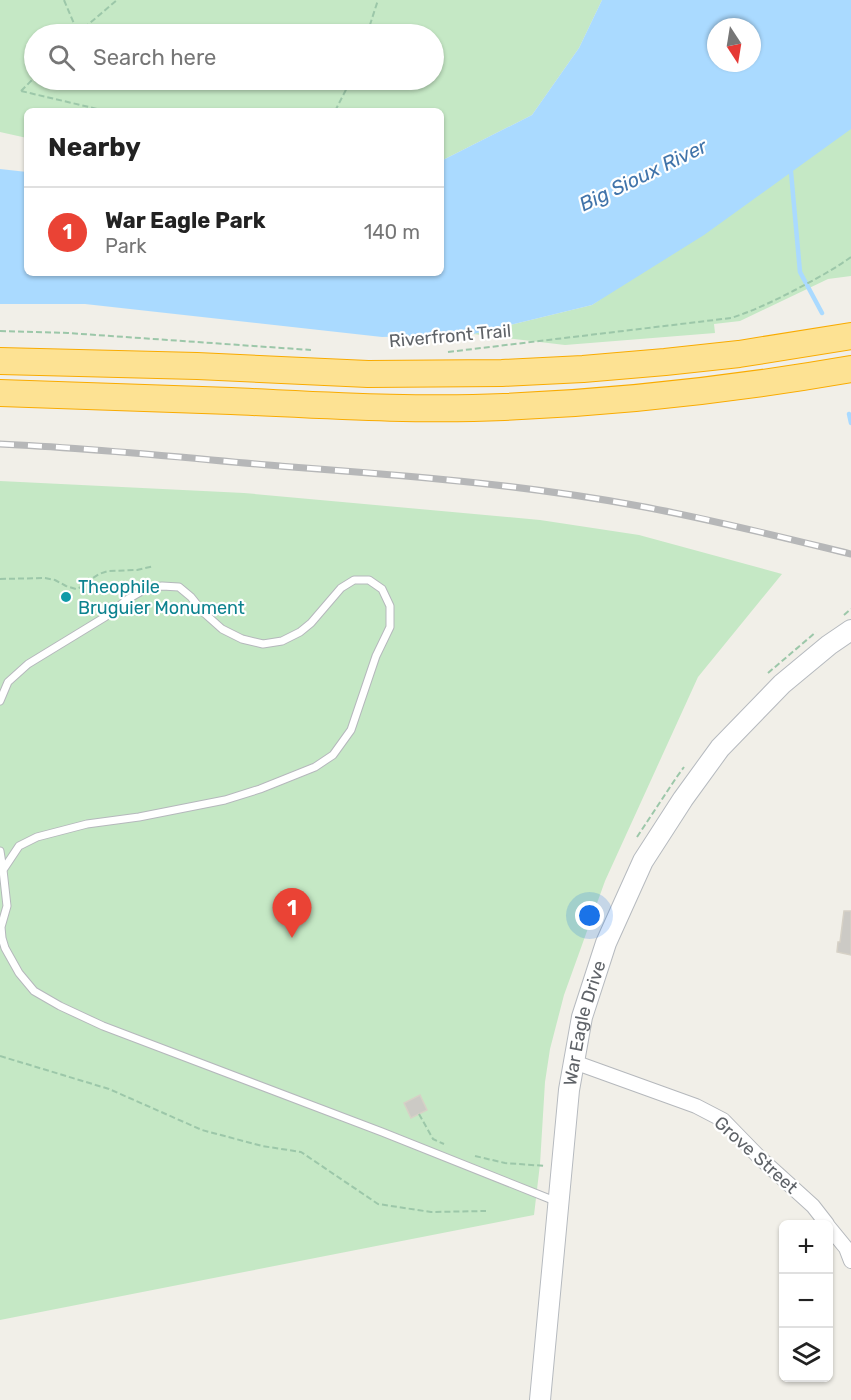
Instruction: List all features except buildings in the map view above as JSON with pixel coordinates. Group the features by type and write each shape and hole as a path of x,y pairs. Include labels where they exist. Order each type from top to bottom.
{"highway":[{"path":"0,361 197,366 368,374 502,373 665,362 739,354 851,336"},
{"path":"0,393 362,408 502,408 711,391 851,369"}],"main road":[{"name":"War Eagle Drive","path":"540,1400 569,1090 582,1017 606,943 643,861 683,799 720,748 782,684 851,630"}],"street":[{"name":"Grove Street","path":"574,1062 696,1106 723,1120 760,1158 813,1206 824,1220"},
{"name":"Grove Street","path":"833,1231 846,1248 851,1261"}],"lane":[{"path":"0,701 8,682 28,664 105,617 147,588 179,587 222,629 242,639 263,644 282,641 300,632 311,623 341,588 354,580 369,580 382,588 390,606 390,627 376,656 351,730 333,754 315,767 225,800 139,817 87,824 37,837 19,846 3,870"},
{"path":"0,851 7,906 1,927 2,938 19,973 34,991 103,1026 382,1132 557,1202"}],"path":[{"path":"64,0 74,24"},
{"path":"89,24 117,0"},
{"path":"370,24 378,0"},
{"path":"24,88 21,91 93,108"},
{"path":"337,108 346,90"},
{"name":"Riverfront Trail","path":"446,353 731,318 774,301 834,270 851,257"},
{"path":"0,331 68,333 312,350"},
{"path":"0,579 45,578 76,589 108,571 137,570 154,566"},
{"path":"0,1056 109,1089 202,1130 262,1146 302,1152 378,1204 431,1212 486,1211"},
{"path":"419,1114 433,1139 443,1144"},
{"path":"473,1156 505,1163 561,1167"}],"green space":[{"path":"0,0 602,0 579,48 532,115 444,159 444,108 24,108 24,137 0,132"},
{"path":"851,128 851,276 828,279 740,321 714,324 715,333 565,345 473,334 592,305"},
{"path":"0,481 244,493 540,520 639,535 782,574 698,677 605,881 564,995 550,1049 545,1082 534,1215 0,1320"}],"water":[{"name":"Big Sioux River","path":"602,0 851,0 851,129 704,235 592,305 473,334 382,337 85,304 0,304 0,169 24,172 24,276 444,276 444,159 532,115 579,48"}],"waterway":[{"path":"791,172 800,272 822,313"},
{"path":"849,414 851,423"}],"railway":[{"path":"0,444 505,486 639,506 745,528 851,554"}],"place":[{"name":"Theophile Bruguier Monument","path":"66,597"},
{"name":"War Eagle Park","path":"292,938"}]}
